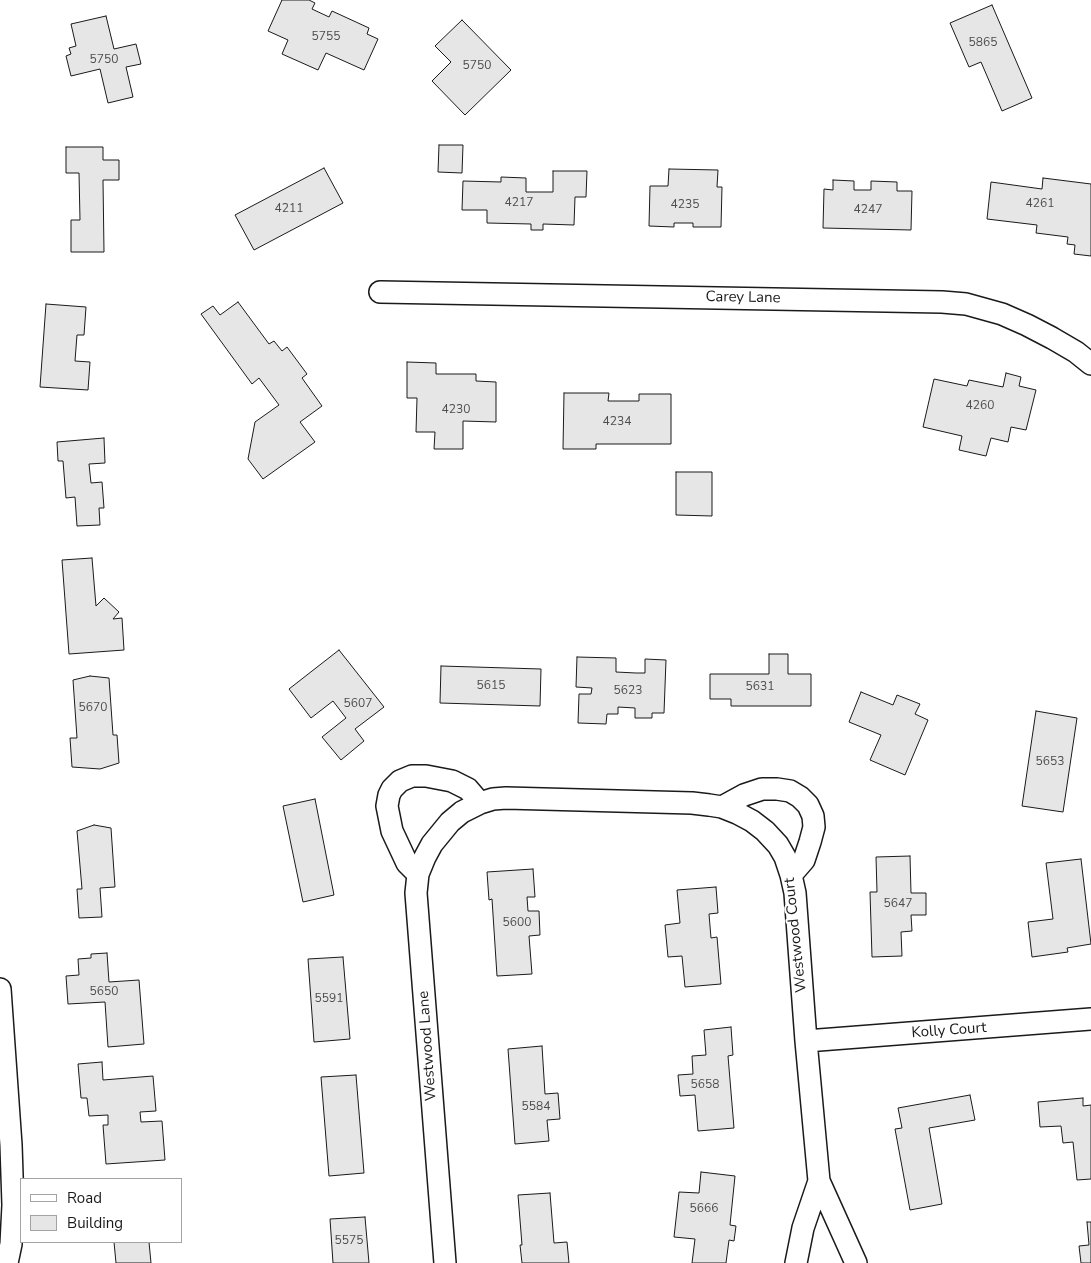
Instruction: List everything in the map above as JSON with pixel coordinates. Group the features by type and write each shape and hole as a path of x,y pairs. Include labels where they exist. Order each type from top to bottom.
{"street":[{"name":"Carey Lane","path":"380,292 942,302 966,304 1002,314 1028,325 1076,352 1091,364"},
{"path":"418,874 407,863 392,831 387,806 388,795 392,789 400,781 412,776 426,776 452,781 468,789 480,803"},
{"path":"722,807 744,795 762,789 790,791 808,804 813,816 814,827 804,860 791,875"},
{"name":"Westwood Court","path":"439,834 462,812 480,803 506,798 692,803 722,807 745,817 766,831 778,845 785,858 795,893 819,1180 856,1263"},
{"name":"Westwood Lane","path":"439,834 428,851 418,874 416,893 445,1263"},
{"path":"0,989 12,1153 13,1205 8,1263"},
{"name":"Kolly Court","path":"806,1041 1091,1019"},
{"name":"Westwood Court","path":"796,1263 803,1228 819,1180"}],"building":[{"path":"282,0 309,0 315,3 312,9 329,17 332,11 369,28 367,34 378,39 364,70 326,53 318,70 282,54 288,40 268,31"},
{"path":"992,5 1032,98 1002,111 981,62 969,67 950,23"},
{"path":"106,16 114,49 136,44 141,64 126,67 133,97 108,103 100,69 71,76 66,56 71,54 69,48 76,46 71,24"},
{"path":"462,20 511,70 465,115 432,81 451,62 435,46"},
{"path":"439,145 463,145 462,173 438,172"},
{"path":"66,147 103,147 103,160 119,160 119,180 103,180 104,252 71,252 71,220 80,220 79,173 66,173"},
{"path":"324,168 343,203 254,250 235,215"},
{"path":"669,169 718,170 717,187 722,187 721,227 693,227 693,223 674,223 674,227 649,226 650,186 668,186"},
{"path":"553,171 587,171 586,197 575,197 574,225 543,224 543,230 531,230 531,224 487,223 487,210 462,210 463,181 501,182 501,177 526,178 526,192 553,192"},
{"path":"1043,178 1091,184 1091,256 1074,254 1075,245 1067,244 1068,237 1036,233 1037,225 987,219 991,182 1042,189"},
{"path":"833,180 854,181 854,190 871,190 871,181 897,182 897,191 912,191 911,230 823,228 824,189 833,190"},
{"path":"238,302 269,344 274,341 282,351 287,347 307,374 302,378 322,406 300,422 315,442 263,479 248,459 255,422 279,405 259,378 252,384 201,314 213,306 220,315"},
{"path":"46,304 86,307 84,335 77,335 75,361 90,362 88,390 40,387"},
{"path":"407,362 436,363 436,374 476,374 476,381 496,382 496,422 463,421 463,449 434,449 435,432 416,432 417,398 407,398"},
{"path":"1006,373 1021,377 1019,386 1036,390 1026,430 1011,427 1008,442 991,438 986,456 959,450 962,436 923,427 934,379 967,386 969,380 1003,387"},
{"path":"564,393 609,393 608,401 639,401 639,394 671,394 671,444 596,444 596,449 563,449"},
{"path":"104,438 105,463 89,464 91,483 102,482 104,508 99,508 100,525 77,526 75,497 66,498 63,461 58,461 57,442"},
{"path":"676,472 712,472 712,516 676,515"},
{"path":"92,558 96,606 104,598 119,612 113,619 122,618 124,650 69,654 62,560"},
{"path":"339,650 384,707 355,729 364,741 341,760 322,737 346,718 333,701 311,718 289,689"},
{"path":"769,654 788,654 788,674 811,674 811,706 731,706 731,699 710,699 710,674 769,674"},
{"path":"577,657 616,658 616,672 636,673 645,673 645,659 666,660 664,713 652,713 652,718 635,718 635,708 618,707 618,714 607,714 606,724 578,723 579,694 591,694 592,688 576,687"},
{"path":"441,666 541,669 540,706 440,703"},
{"path":"90,676 109,678 113,735 117,735 119,763 100,769 72,767 70,738 77,738 73,680"},
{"path":"861,692 893,705 897,695 920,704 915,714 928,720 905,775 870,760 881,735 849,722"},
{"path":"1036,711 1077,718 1063,812 1022,806"},
{"path":"315,799 334,895 303,902 283,806"},
{"path":"94,825 111,828 115,887 100,888 102,917 79,918 77,889 82,889 77,831"},
{"path":"910,856 911,893 926,893 926,915 911,915 912,931 901,932 902,956 872,957 870,892 877,892 876,857"},
{"path":"1081,859 1091,944 1067,948 1068,952 1032,957 1028,922 1053,919 1046,863"},
{"path":"533,869 535,897 527,897 528,911 539,911 540,935 529,936 532,974 497,976 492,899 489,900 487,872"},
{"path":"716,887 718,913 709,914 711,938 717,937 721,984 685,987 682,956 668,957 665,925 680,923 677,890"},
{"path":"107,953 109,982 139,980 144,1044 108,1047 105,1002 68,1004 66,976 79,975 78,959 91,958 91,954"},
{"path":"343,957 350,1039 314,1042 308,959"},
{"path":"731,1027 733,1055 728,1056 734,1128 698,1131 695,1095 680,1096 678,1075 693,1074 692,1056 706,1055 704,1030"},
{"path":"542,1046 545,1094 558,1093 560,1119 547,1120 549,1141 515,1144 508,1049"},
{"path":"102,1062 103,1080 153,1076 156,1111 140,1112 141,1122 162,1121 165,1160 106,1164 103,1125 108,1125 108,1115 89,1116 87,1098 81,1098 78,1064"},
{"path":"356,1075 364,1173 329,1176 321,1077"},
{"path":"970,1095 975,1120 929,1128 942,1204 910,1210 895,1129 902,1128 898,1108"},
{"path":"1083,1098 1083,1106 1091,1105 1091,1179 1077,1180 1073,1142 1063,1143 1061,1126 1040,1127 1038,1102"},
{"path":"701,1172 735,1176 730,1225 736,1226 734,1241 729,1240 726,1263 692,1263 695,1239 674,1237 679,1192 699,1193"},
{"path":"550,1193 554,1243 567,1242 569,1263 522,1263 518,1195"},
{"path":"365,1217 369,1263 333,1263 330,1219"},
{"path":"1087,1222 1091,1222 1091,1263 1081,1263 1079,1246 1089,1245"},
{"path":"114,1243 149,1243 151,1263 116,1263"}]}
